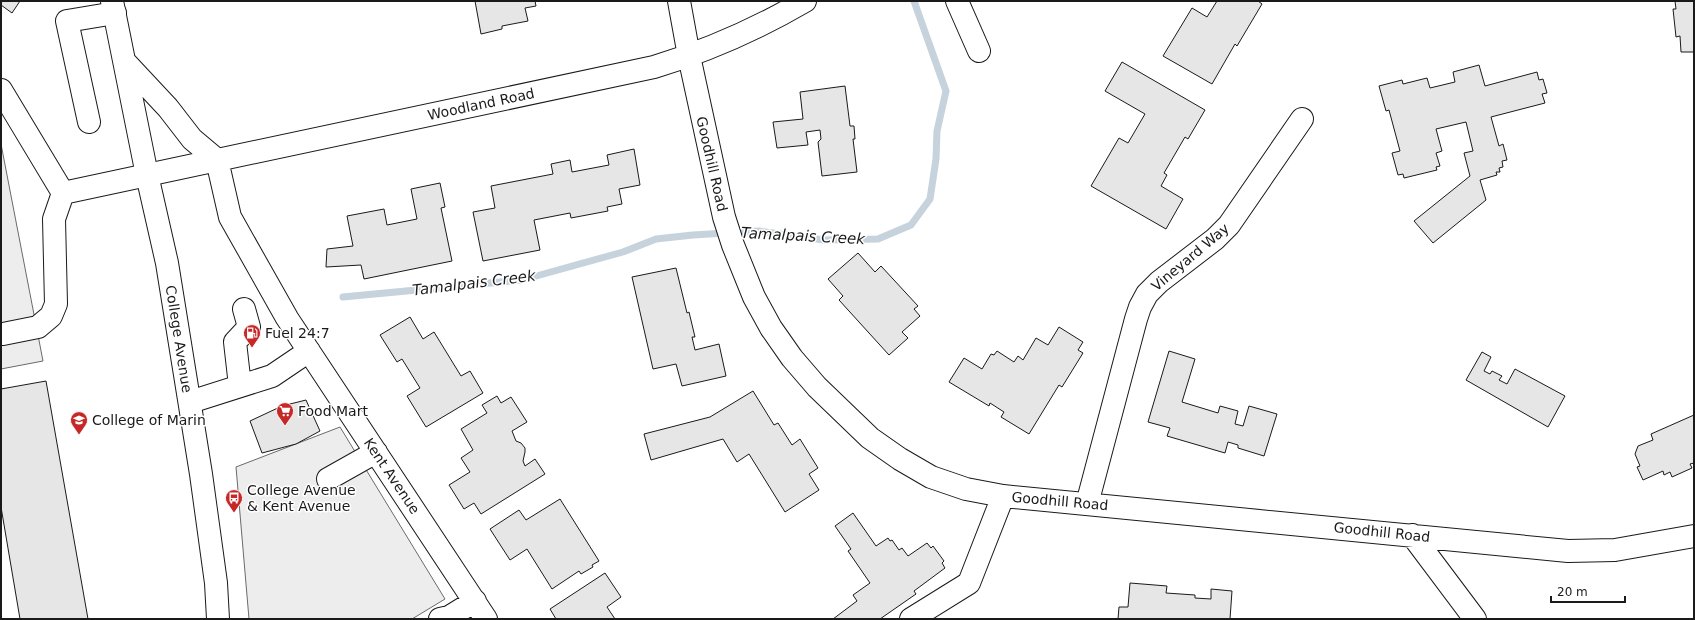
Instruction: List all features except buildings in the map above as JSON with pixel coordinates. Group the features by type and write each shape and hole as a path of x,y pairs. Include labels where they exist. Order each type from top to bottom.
{"street":[{"name":"Goodhill Road","path":"679,1 689,56 724,216 733,245 754,297 771,328 792,358 817,387 870,438 931,477 966,489 1003,496 1568,551 1614,550 1694,536"},
{"name":"Woodland Road","path":"63,193 654,67 689,56 749,31 805,1"},
{"path":"957,1 979,51"},
{"path":"89,122 67,22 114,7"},
{"name":"College Avenue","path":"114,7 147,175 166,259 190,402 216,583 218,619"},
{"path":"125,62 168,108 192,139 217,160"},
{"path":"1,90 63,193 54,219 56,304 51,316 38,327 3,334"},
{"name":"Vineyard Way","path":"1087,504 1140,306 1147,294 1158,282 1215,239 1229,225 1302,118"},
{"name":"Kent Avenue","path":"217,160 230,217 287,318 481,610"},
{"path":"240,386 234,342 249,327 244,309"},
{"path":"190,402 272,376 309,351"},
{"path":"328,479 376,452"},
{"path":"911,619 969,583 1003,496"},
{"path":"1412,535 1475,619"},
{"path":"440,619 481,610"}],"shaded area":[{"path":"1,144 43,361 1,369"},
{"path":"340,427 445,599 412,619 249,619 236,467"}],"waterway":[{"name":"Tamalpais Creek","path":"343,297 522,280 623,252 656,239 759,231 824,240 878,239 911,225 930,199 936,159 937,131 946,91 914,1"}],"place":[{"name":"Fuel 24:7","path":"252,348"},
{"name":"Food Mart","path":"285,426"},
{"name":"College of Marin","path":"79,435"},
{"name":"College Avenue & Kent Avenue","path":"234,513"}]}
